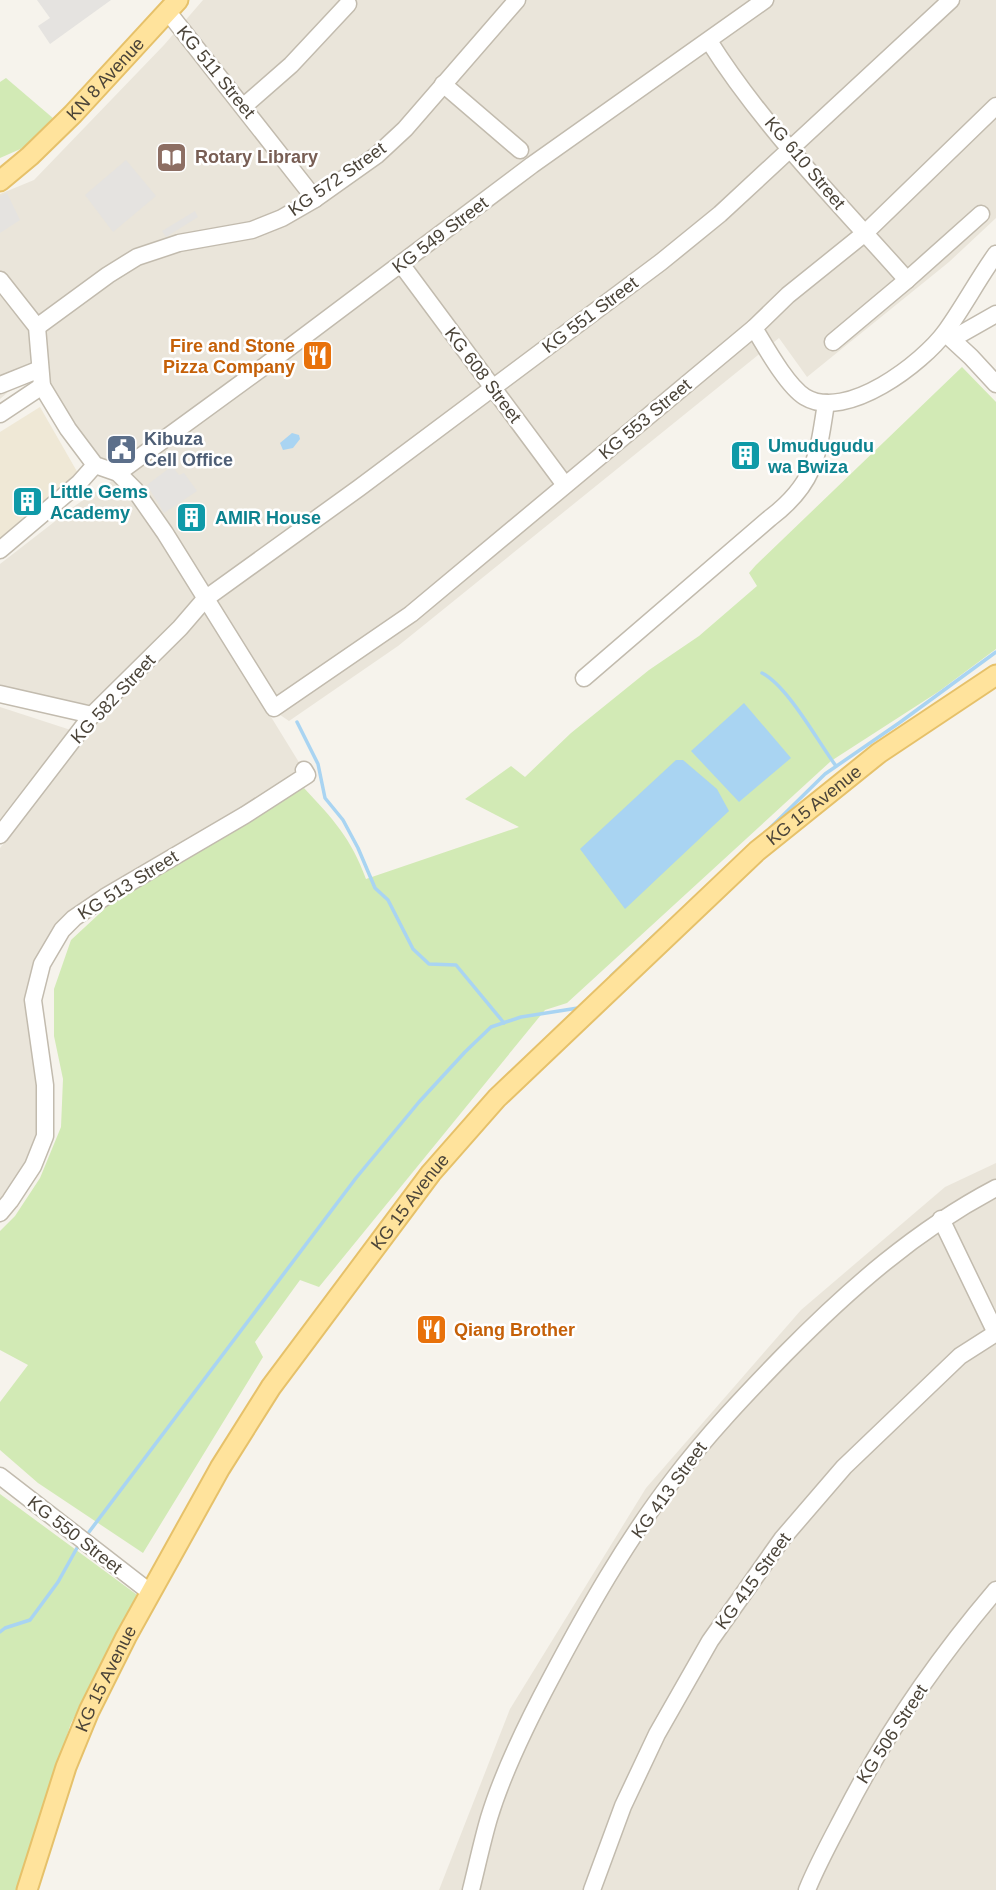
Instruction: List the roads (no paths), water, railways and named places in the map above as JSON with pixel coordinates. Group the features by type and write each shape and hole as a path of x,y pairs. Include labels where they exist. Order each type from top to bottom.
{"main road":[{"name":"KN 8 Avenue","path":"0,181 74,114 173,6"},
{"name":"KN 8 Avenue","path":"0,170 30,156"},
{"name":"KG 15 Avenue","path":"27,1890 66,1767 89,1712 220,1468 271,1387 423,1184 497,1098 757,851 879,753 996,675"}],"street":[{"name":"KG 572 Street","path":"37,327 137,257 179,243 252,230 282,218 315,199 377,155 405,129 517,0"},
{"name":"KG 549 Street","path":"118,473 532,164 765,0"},
{"name":"KG 551 Street","path":"205,599 661,262 720,214 951,0"},
{"path":"244,106 290,65 348,4"},
{"name":"KG 511 Street","path":"173,6 315,199"},
{"name":"KG 610 Street","path":"709,41 790,147 907,280"},
{"path":"443,84 520,150"},
{"name":"KG 553 Street","path":"205,599 274,708 411,614 865,233 996,106"},
{"path":"833,342 981,214"},
{"path":"948,336 996,254"},
{"name":"KG 608 Street","path":"401,264 565,485"},
{"path":"0,280 37,327 42,386 68,429 95,465 118,473 135,490 205,599"},
{"path":"754,328 785,376 804,397 841,404 899,376 948,336 996,314"},
{"path":"948,336 996,384"},
{"path":"0,385 40,369"},
{"path":"0,414 42,386"},
{"path":"584,678 791,502 813,469 826,403"},
{"path":"0,550 79,483 95,465"},
{"name":"KG 582 Street","path":"0,835 92,715 180,628 205,599"},
{"path":"0,694 92,715"},
{"name":"KG 513 Street","path":"0,1213 33,1166 45,1136 45,1085 33,1000 42,964 62,930 74,918 105,897 245,815 307,775 304,770"},
{"name":"KG 413 Street","path":"471,1890 489,1816 528,1723 581,1623 621,1556 672,1481 727,1413 821,1317 892,1256 941,1219 996,1188"},
{"path":"941,1219 996,1333"},
{"name":"KG 415 Street","path":"592,1890 623,1806 657,1734 710,1641 782,1539 844,1467 960,1356 996,1333"},
{"name":"KG 550 Street","path":"0,1476 151,1593"},
{"name":"KG 506 Street","path":"807,1890 829,1841 882,1745 937,1665 996,1590"}],"water":[{"path":"292,433 299,435 300,439 293,448 283,450 280,443"},
{"path":"744,703 791,758 739,802 691,751"},
{"path":"676,760 683,760 717,789 729,811 625,909 580,849"}],"waterway":[{"path":"770,828 825,774 996,652"},
{"path":"762,673 792,702 836,766"},
{"path":"297,722 318,764 325,798 343,820 375,888 388,900 413,949 429,964 456,965 504,1023"},
{"path":"611,976 662,928"},
{"path":"89,1532 356,1178 465,1052 491,1027 521,1017 578,1008"},
{"path":"0,1632 30,1620 58,1582 77,1548"}],"place":[{"name":"Rotary Library","path":"172,157"},
{"name":"Fire and Stone Pizza Company","path":"318,356"},
{"name":"Kibuza Cell Office","path":"121,449"},
{"name":"Umudugudu wa Bwiza","path":"745,456"},
{"name":"Little Gems Academy","path":"27,502"},
{"name":"AMIR House","path":"192,518"},
{"name":"Qiang Brother","path":"431,1330"}]}
